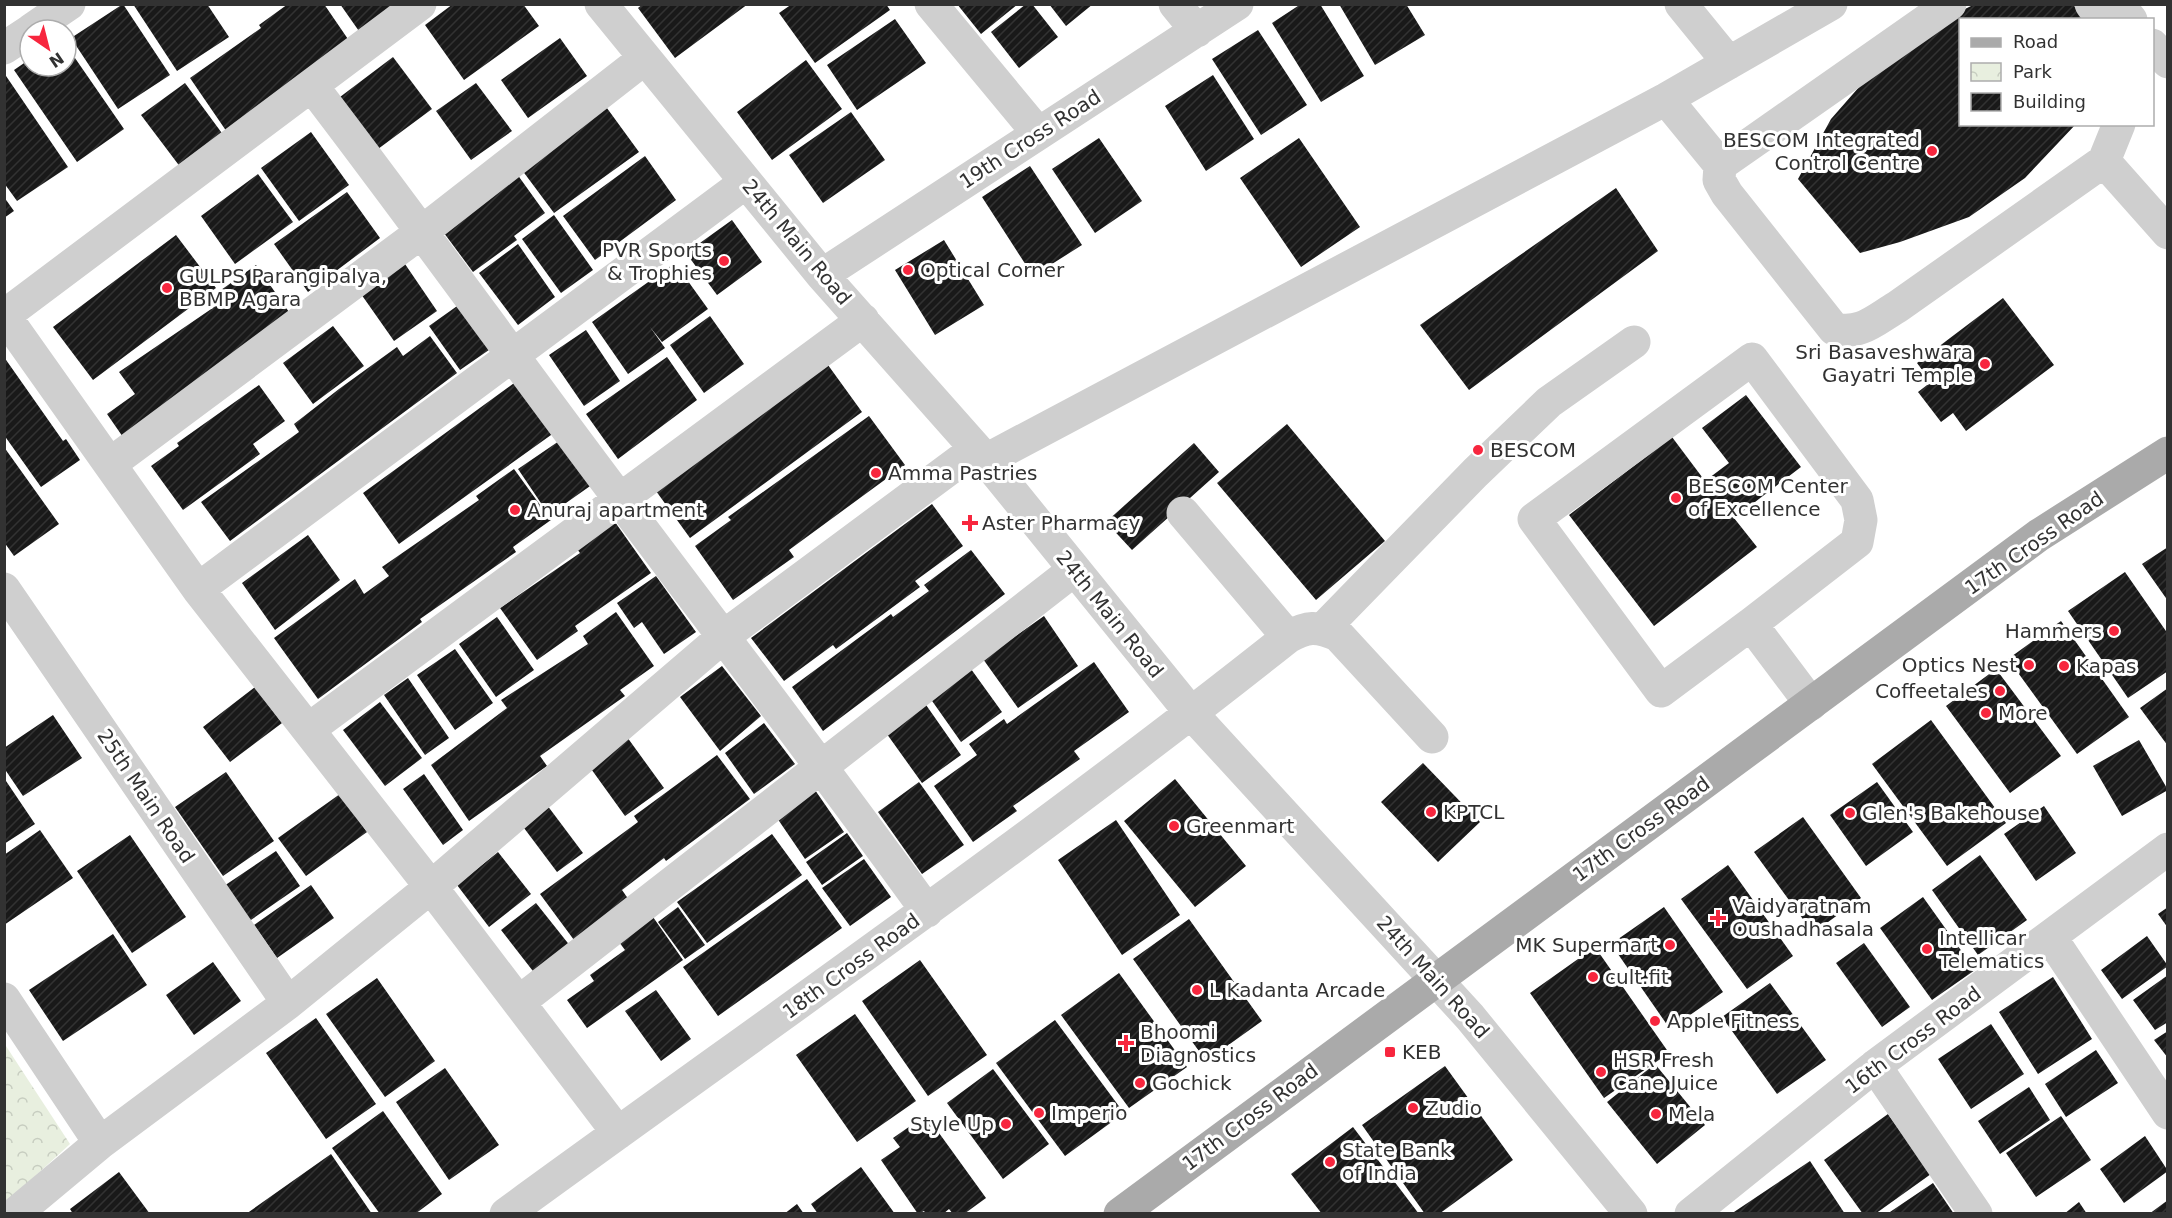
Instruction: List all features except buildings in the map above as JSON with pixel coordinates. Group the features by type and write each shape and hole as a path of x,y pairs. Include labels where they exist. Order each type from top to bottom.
{"main road":[{"name":"17th Cross Road","path":"1120,1214 2039,535 2168,453"}],"street":[{"path":"49,18 69,4"},
{"path":"420,4 5,315 198,589 431,886 618,1132"},
{"name":"24th Main Road","path":"601,4 822,275 981,454 1191,713 1470,1017 1631,1214"},
{"path":"931,4 1038,133"},
{"path":"1175,4 1197,31"},
{"name":"19th Cross Road","path":"822,275 1237,4"},
{"path":"1681,4 1729,63"},
{"path":"15,1214 100,1143 288,1003 431,886 724,636 981,454 1665,99 1831,4"},
{"path":"1720,165 1950,4"},
{"path":"2091,4 2102,18"},
{"path":"2118,4 2129,18"},
{"path":"4,48 18,39"},
{"path":"2154,47 2168,62"},
{"path":"110,464 423,231 645,58"},
{"path":"312,86 423,231 620,500 822,765 927,911"},
{"path":"1665,99 1720,165 1719,180 1727,194 1834,329 1849,332 1864,327 1897,307 2104,161 2118,126"},
{"path":"2104,161 2168,233"},
{"path":"198,589 746,182"},
{"path":"309,729 863,320"},
{"path":"1323,629 1549,402 1634,342"},
{"path":"1752,359 1857,500 1861,520 1857,542 1751,624 1661,691 1534,519 1752,359"},
{"path":"1184,513 1287,637 1305,628 1323,629 1338,635 1432,737"},
{"path":"519,1002 1074,570"},
{"name":"25th Main Road","path":"4,589 288,1003"},
{"path":"1751,624 1811,704"},
{"name":"18th Cross Road","path":"506,1214 927,911 1191,713 1287,637"},
{"name":"16th Cross Road","path":"1691,1214 1875,1066 2051,938 2168,849"},
{"path":"2051,938 2168,1113"},
{"path":"4,999 100,1143"},
{"path":"1875,1066 1976,1214"}],"green space":[{"path":"4,1043 70,1144 5,1204 4,1204"}],"place":[{"name":"BESCOM Integrated Control Centre","path":"1932,151"},
{"name":"PVR Sports & Trophies","path":"724,261"},
{"name":"Optical Corner","path":"908,270"},
{"name":"GULPS Parangipalya, BBMP Agara","path":"167,288"},
{"name":"Sri Basaveshwara Gayatri Temple","path":"1985,364"},
{"name":"BESCOM","path":"1478,450"},
{"name":"Amma Pastries","path":"876,473"},
{"name":"BESCOM Center of Excellence","path":"1676,498"},
{"name":"Anuraj apartment","path":"515,510"},
{"name":"Aster Pharmacy","path":"970,523"},
{"name":"Hammers","path":"2114,631"},
{"name":"Optics Nest","path":"2029,665"},
{"name":"Kapas","path":"2064,666"},
{"name":"Coffeetales","path":"2000,691"},
{"name":"More","path":"1986,713"},
{"name":"KPTCL","path":"1431,812"},
{"name":"Glen's Bakehouse","path":"1850,813"},
{"name":"Greenmart","path":"1174,826"},
{"name":"Vaidyaratnam Oushadhasala","path":"1718,918"},
{"name":"MK Supermart","path":"1670,945"},
{"name":"Intellicar Telematics","path":"1927,949"},
{"name":"cult.fit","path":"1593,977"},
{"name":"L Kadanta Arcade","path":"1197,990"},
{"name":"Apple Fitness","path":"1655,1021"},
{"name":"Bhoomi Diagnostics","path":"1126,1043"},
{"name":"KEB","path":"1390,1052"},
{"name":"HSR Fresh Cane Juice","path":"1601,1072"},
{"name":"Gochick","path":"1140,1083"},
{"name":"Zudio","path":"1413,1108"},
{"name":"Imperio","path":"1039,1113"},
{"name":"Mela","path":"1656,1114"},
{"name":"Style Up","path":"1006,1124"},
{"name":"State Bank of India","path":"1330,1162"}]}
